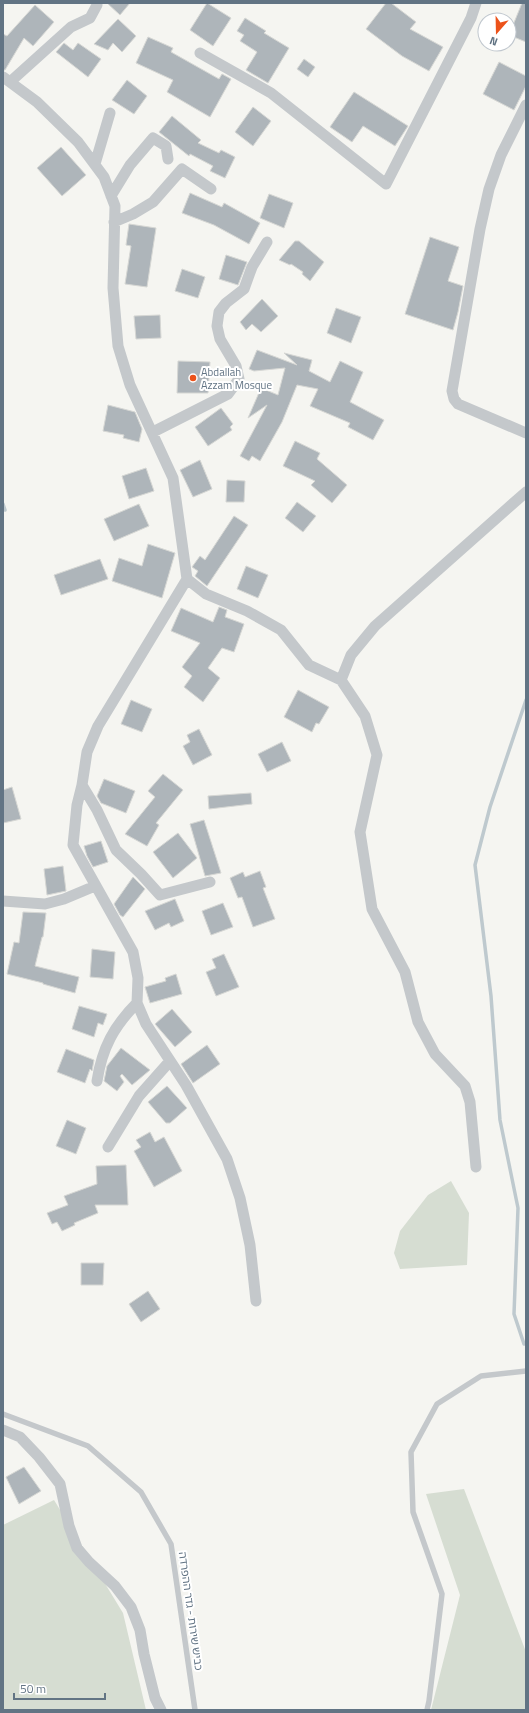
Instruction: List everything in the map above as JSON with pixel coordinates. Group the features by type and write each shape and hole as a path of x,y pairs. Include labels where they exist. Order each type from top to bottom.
{"street":[{"path":"200,53 271,93 386,184 472,18 476,3"},
{"path":"97,5 90,18 72,27 6,79 37,102 78,142 104,177 115,206 113,288 118,346 130,385 174,478 187,580 98,726 87,752 76,811 73,845 133,952 138,978 138,1003 146,1024 186,1085 227,1159 240,1198 250,1245 256,1301"},
{"path":"526,105 501,155 489,189 480,229 452,391 454,399 458,404 526,433"},
{"path":"95,164 110,113"},
{"path":"111,196 130,165 153,138 166,146 168,160"},
{"path":"114,222 133,214 153,202 182,170 211,189"},
{"path":"153,432 228,394 239,379 236,366 220,340 217,326 219,312 226,302 244,289 252,267 267,242"},
{"path":"341,680 351,655 375,626 526,492"},
{"path":"187,580 206,594 247,611 281,630 309,665 341,680 365,716 377,755 360,832 372,909 405,972 418,1022 435,1054 465,1086 470,1102 476,1167"},
{"path":"82,785 116,850 160,895 210,882"},
{"path":"3,901 45,904 64,899 95,886"},
{"path":"97,1081 99,1068 106,1045 125,1015 138,1003"},
{"path":"108,1147 140,1096 170,1061"},
{"path":"3,1430 20,1437 60,1484 69,1526 77,1548 89,1562 115,1586 131,1607 140,1630 155,1698 161,1710"}],"lane":[{"path":"427,1710 442,1594 413,1512 411,1452 437,1404 481,1376 526,1371"},
{"name":"כביש שירות - גדר ההפרדה","path":"3,1414 88,1446 141,1492 171,1544 195,1710"}],"shaded area":[{"path":"451,1181 469,1213 467,1265 400,1269 394,1253 400,1231 428,1195"},
{"path":"464,1489 526,1652 526,1710 431,1710 460,1595 426,1494"},
{"path":"54,1500 123,1613 146,1710 3,1710 3,1525"}],"building":[{"path":"107,3 130,3 120,15"},
{"path":"207,3 231,18 213,46 190,30"},
{"path":"386,3 391,3 416,22 410,29 443,47 429,71 402,56 366,29"},
{"path":"522,3 526,3 526,42 517,38 517,15"},
{"path":"35,5 54,22 33,46 24,38 5,70 3,70 3,34 7,36"},
{"path":"245,18 266,31 264,33 289,48 268,83 246,70 257,52 240,41 244,35 237,31"},
{"path":"118,19 136,36 122,52 113,43 108,50 94,44"},
{"path":"148,37 173,48 171,52 219,79 222,74 231,79 210,117 167,92 173,80 136,63"},
{"path":"64,43 73,50 78,43 101,59 88,77 56,52"},
{"path":"304,59 315,67 308,77 297,69"},
{"path":"499,62 526,76 526,86 514,110 483,94"},
{"path":"127,80 147,96 134,114 112,100"},
{"path":"354,92 408,126 395,146 363,126 352,142 330,127"},
{"path":"253,107 271,121 253,146 235,132"},
{"path":"172,116 201,140 198,143 219,153 221,150 235,157 225,178 210,171 213,166 190,154 189,156 159,132"},
{"path":"61,147 86,175 62,196 37,168"},
{"path":"190,193 222,207 224,203 260,223 249,244 214,225 182,213"},
{"path":"269,194 293,203 284,228 260,218"},
{"path":"129,224 156,228 147,287 125,284 131,246 126,245"},
{"path":"430,237 459,247 448,281 463,286 453,330 405,314"},
{"path":"295,241 299,241 324,262 310,281 302,274 303,272 291,264 290,265 279,260"},
{"path":"226,255 247,262 238,285 219,279"},
{"path":"182,269 205,277 198,298 175,291"},
{"path":"262,299 278,316 261,332 252,324 246,330 240,322"},
{"path":"336,308 361,317 351,343 327,333"},
{"path":"160,315 161,338 136,339 134,316"},
{"path":"257,350 297,365 284,353 312,360 309,371 330,382 340,361 363,372 350,402 384,420 373,440 348,427 350,423 310,406 318,389 297,385 282,422 260,461 252,456 249,461 240,456 267,405 248,418 261,388 278,395 285,368 254,371 249,369"},
{"name":"Abdallah Azzam Mosque","path":"178,361 210,362 208,393 177,393"},
{"path":"108,405 135,412 142,429 139,442 123,438 124,435 103,431"},
{"path":"221,408 233,424 230,427 232,430 208,446 195,427"},
{"path":"295,441 320,453 317,459 347,485 332,503 311,485 315,481 283,466"},
{"path":"200,460 212,489 193,497 180,470"},
{"path":"146,468 154,491 129,499 122,476"},
{"path":"227,480 245,481 244,502 226,502"},
{"path":"297,502 316,516 303,532 285,518"},
{"path":"139,504 149,526 114,541 104,519"},
{"path":"234,516 248,525 207,586 195,576 198,571 192,567 200,556 205,560"},
{"path":"148,544 175,553 162,598 112,581 119,558 142,566"},
{"path":"100,559 108,579 61,595 54,575"},
{"path":"246,566 268,575 258,598 237,589"},
{"path":"219,607 227,610 225,617 244,624 234,652 222,648 208,668 220,678 203,702 184,687 192,676 182,667 200,643 171,631 181,608 213,622"},
{"path":"298,690 329,707 319,724 316,723 312,732 284,717"},
{"path":"131,700 152,709 142,732 121,724"},
{"path":"199,729 212,755 193,765 183,746 190,742 187,735"},
{"path":"282,742 291,761 267,772 258,754"},
{"path":"163,774 183,790 156,823 159,825 147,846 125,834 155,797 148,791"},
{"path":"104,779 135,791 126,813 101,803 97,796"},
{"path":"12,787 21,819 3,823 3,790"},
{"path":"251,793 252,804 209,809 208,796"},
{"path":"204,820 221,873 205,876 190,824"},
{"path":"178,833 197,858 173,878 153,852"},
{"path":"101,841 108,862 93,867 84,846"},
{"path":"63,866 66,891 47,895 44,869"},
{"path":"260,871 266,887 263,888 275,919 253,927 242,897 238,898 230,878 243,872 245,877"},
{"path":"133,877 145,889 123,917 120,915 114,904"},
{"path":"175,899 184,921 171,927 169,923 155,930 145,911"},
{"path":"223,903 233,927 211,935 202,911"},
{"path":"23,912 46,913 43,937 35,966 79,977 75,993 7,974 14,942 19,943"},
{"path":"92,949 115,952 113,979 90,977"},
{"path":"224,954 239,987 216,996 206,972 216,968 212,959"},
{"path":"176,974 182,994 150,1003 145,987 166,981 165,978"},
{"path":"79,1006 107,1014 103,1025 98,1023 94,1037 72,1029"},
{"path":"172,1009 192,1032 175,1047 155,1024"},
{"path":"207,1045 220,1064 193,1083 181,1064"},
{"path":"121,1048 150,1070 132,1085 122,1074 120,1076 124,1082 117,1091 104,1081 107,1066"},
{"path":"66,1049 94,1060 92,1071 90,1069 85,1083 57,1072"},
{"path":"167,1086 187,1108 170,1123 166,1123 148,1102"},
{"path":"67,1120 86,1128 76,1154 56,1146"},
{"path":"150,1132 155,1142 164,1137 182,1171 154,1187 134,1151 141,1147 136,1140"},
{"path":"126,1165 128,1205 95,1205 98,1213 74,1223 75,1225 62,1231 57,1222 52,1224 47,1213 68,1205 64,1196 97,1184 96,1166"},
{"path":"81,1263 104,1263 103,1285 81,1285"},
{"path":"148,1291 160,1309 141,1322 129,1304"},
{"path":"24,1467 41,1491 19,1504 6,1477"}],"waterway":[{"path":"3,504 5,510"},
{"path":"524,1344 514,1314 518,1208 500,1120 491,996 475,865 490,807 526,700"}],"place":[{"name":"Abdallah Azzam Mosque","path":"193,378"}]}
